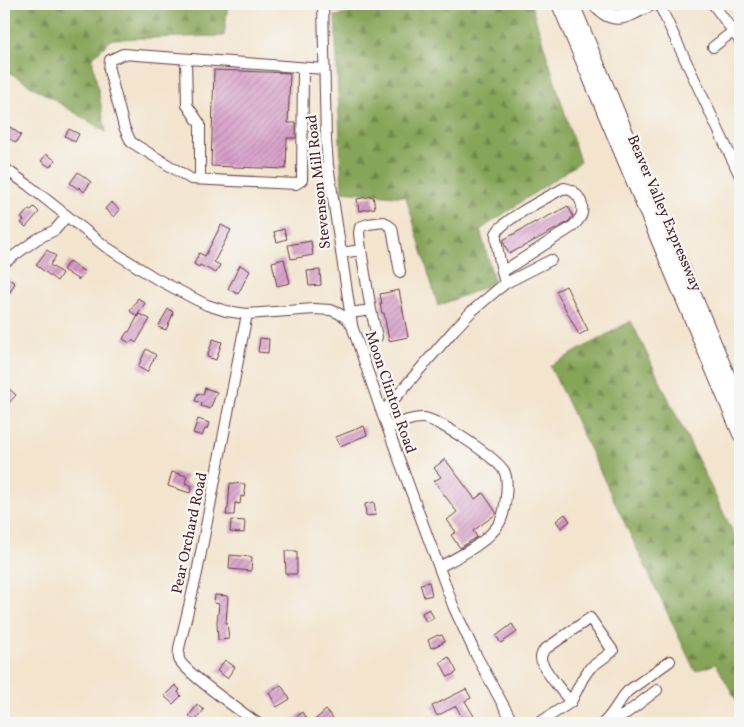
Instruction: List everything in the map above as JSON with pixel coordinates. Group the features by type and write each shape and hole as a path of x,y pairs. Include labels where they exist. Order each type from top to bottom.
{"highway":[{"name":"Beaver Valley Expressway","path":"560,4 740,434"},
{"name":"Beaver Valley Expressway","path":"572,4 740,405"},
{"path":"595,4 604,13 618,17 635,12 650,4"}],"street":[{"name":"Stevenson Mill Road","path":"323,4 327,148 352,326"},
{"path":"659,4 740,176"},
{"path":"713,4 737,29 740,41"},
{"path":"713,47 737,29"},
{"path":"303,68 302,180 296,184 191,179 131,142 124,127 109,70 110,60 123,54 324,69"},
{"path":"186,59 187,105 200,124 200,179"},
{"name":"Moon Clinton Road","path":"4,168 28,184 106,247 184,294 216,308 236,313 247,314 314,309 331,310 349,321 439,568 464,630 513,723"},
{"path":"502,272 572,227 580,219 582,202 575,192 564,188 509,220 499,229 496,235 502,272 505,284"},
{"path":"4,263 38,239 55,230 67,216"},
{"path":"377,336 361,250 360,227 384,222 392,228 400,272"},
{"path":"341,253 361,250"},
{"path":"382,413 462,320 505,284 551,260"},
{"path":"350,313 371,310"},
{"name":"Pear Orchard Road","path":"247,314 197,573 178,655 181,662 191,673 257,723"},
{"path":"388,429 415,418 425,418 463,437 500,465 505,473 505,510 500,523 475,547 439,568"},
{"path":"539,723 571,702 590,668 613,651 590,618 544,650 541,656 546,669 571,702"},
{"path":"606,721 628,691 670,661"},
{"path":"606,721 624,715 657,690"}],"green space":[{"path":"4,4 228,4 224,36 112,39 92,58 106,132 4,69"},
{"path":"406,4 531,4 580,162 480,230 495,283 438,306 406,197 342,191 335,16"},
{"path":"631,321 740,547 740,707 716,664 695,671 550,366"}],"building":[{"path":"214,70 290,73 288,123 296,123 296,138 287,138 286,169 211,166"},
{"path":"10,127 21,135 16,143 4,135"},
{"path":"69,129 79,134 75,142 65,136"},
{"path":"46,154 55,160 50,167 41,161"},
{"path":"78,172 91,182 84,192 79,187 78,189 70,183"},
{"path":"373,196 375,208 359,211 357,199"},
{"path":"111,202 120,210 114,217 105,209"},
{"path":"568,206 573,216 568,222 509,254 503,240"},
{"path":"34,207 39,212 26,227 21,223 24,220 21,218 29,209 31,210"},
{"path":"221,225 231,230 214,262 220,265 216,273 194,264 199,253 205,256"},
{"path":"284,229 287,239 277,242 274,232"},
{"path":"311,241 313,255 291,259 288,245"},
{"path":"47,250 56,256 50,265 62,273 57,281 36,265"},
{"path":"284,259 290,283 277,286 272,262"},
{"path":"69,261 85,272 79,280 63,270"},
{"path":"240,265 250,271 238,294 228,289"},
{"path":"320,270 321,285 309,286 307,271"},
{"path":"4,276 15,283 10,292 4,289"},
{"path":"566,286 588,330 579,335 556,291"},
{"path":"399,290 408,337 389,341 384,313 382,313 380,304 382,304 380,294"},
{"path":"138,298 145,303 137,316 130,311"},
{"path":"168,309 173,314 166,330 158,327"},
{"path":"139,314 150,319 136,343 132,340 130,343 123,339"},
{"path":"260,338 269,339 268,353 258,352"},
{"path":"213,339 222,342 216,360 207,357"},
{"path":"146,349 156,355 147,372 138,367"},
{"path":"4,384 16,395 8,404 4,400"},
{"path":"205,388 217,392 210,409 201,406 202,403 195,401 198,393 203,395"},
{"path":"198,419 209,423 202,436 193,433"},
{"path":"364,426 367,435 340,446 336,437"},
{"path":"445,459 475,499 483,493 496,512 496,514 473,531 477,537 460,548 451,535 456,532 447,520 457,512 434,481 441,477 434,468"},
{"path":"172,472 187,476 185,483 192,486 190,493 168,486"},
{"path":"230,483 245,484 244,497 241,496 240,504 235,503 234,515 226,515 228,509"},
{"path":"374,502 376,515 366,516 365,504"},
{"path":"565,514 570,521 561,528 556,521"},
{"path":"231,520 245,521 244,533 230,532"},
{"path":"285,551 297,551 297,574 286,574"},
{"path":"230,555 252,557 251,571 229,569"},
{"path":"429,582 432,595 424,597 420,584"},
{"path":"215,595 228,596 226,623 229,639 218,640 219,604 214,603"},
{"path":"429,609 434,618 426,622 422,613"},
{"path":"512,624 517,632 501,643 496,636"},
{"path":"442,635 445,641 431,648 428,640"},
{"path":"449,657 457,672 448,677 440,662"},
{"path":"225,660 235,667 227,678 217,671"},
{"path":"175,685 180,690 178,692 181,696 173,704 164,696"},
{"path":"281,685 290,699 277,707 269,693"},
{"path":"466,689 471,698 465,701 478,723 465,723 456,706 437,716 432,706"},
{"path":"197,705 204,710 195,721 189,716"},
{"path":"326,710 334,719 329,723 311,723"},
{"path":"302,712 311,723 290,723"}]}
